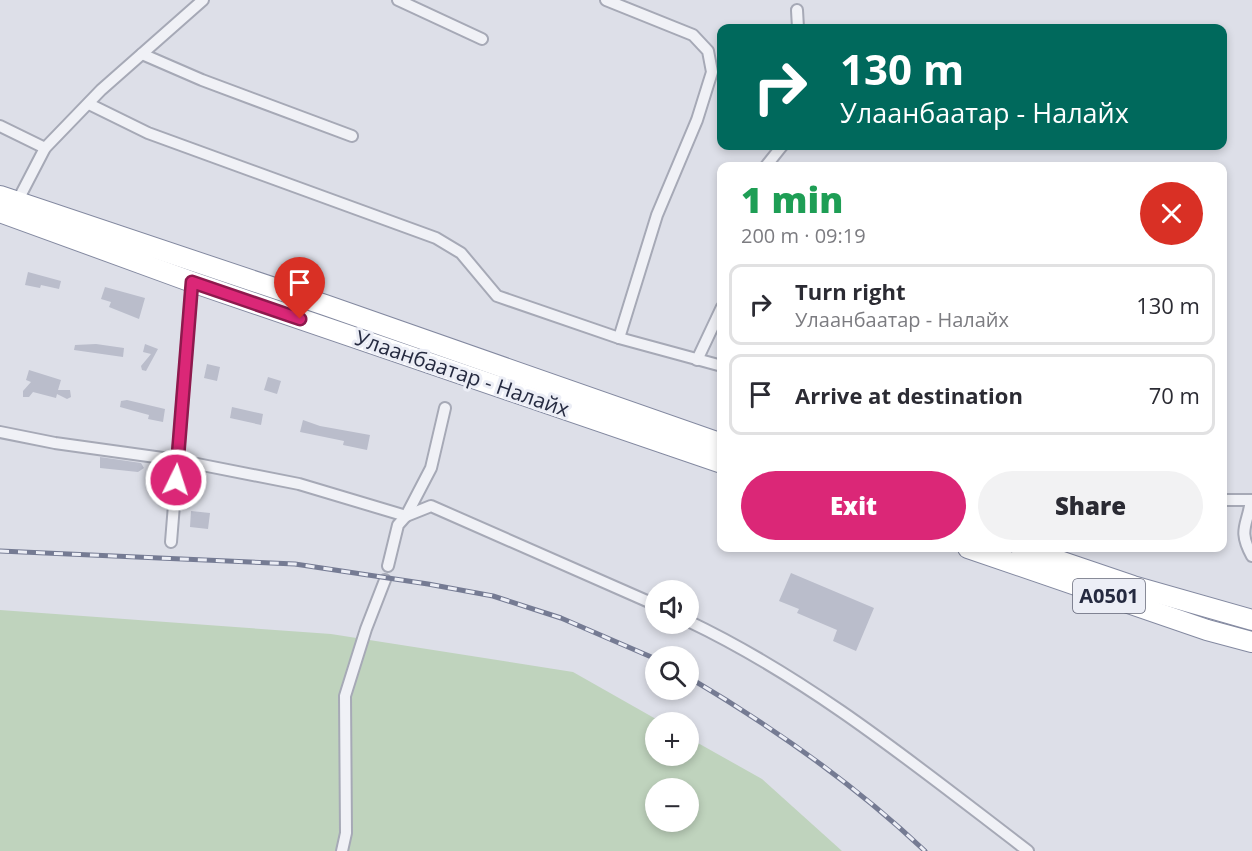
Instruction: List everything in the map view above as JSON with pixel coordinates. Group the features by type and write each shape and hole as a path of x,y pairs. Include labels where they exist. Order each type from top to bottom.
{"highway":[{"name":"Улаанбаатар - Налайх","path":"9,199 325,305 717,442"},
{"name":"Улаанбаатар - Налайх","path":"0,212 192,282 717,461"},
{"name":"A0501","path":"980,552 1207,630 1252,642"},
{"name":"A0501","path":"1033,552 1133,586 1252,621"}],"street":[{"path":"9,199 45,147 142,54 203,0"},
{"path":"398,0 482,39"},
{"path":"606,0 693,35 708,51 712,72 697,120 657,215 619,338"},
{"path":"797,10 798,24"},
{"path":"142,54 202,80 352,136"},
{"path":"89,104 179,145 436,238 461,253 496,296 619,338 717,365"},
{"path":"0,126 45,147"},
{"path":"769,162 779,150"},
{"path":"171,542 192,282"},
{"path":"697,360 717,318"},
{"path":"388,566 398,525 406,516 431,468 445,408"},
{"path":"0,432 55,443 177,460 298,484 406,516 431,506 545,559 645,600"},
{"path":"1227,500 1251,500 1244,521 1244,534 1252,556"},
{"path":"342,851 346,833 345,696 366,629 385,580"},
{"path":"699,626 725,639 851,716 1028,851"}],"green space":[{"path":"0,610 331,634 573,672 645,713 645,766 699,766 699,744 762,779 842,851 0,851"}],"building":[{"path":"28,272 61,281 59,289 41,285 40,288 25,285"},
{"path":"105,287 145,298 139,319 109,307 111,302 101,299"},
{"path":"96,344 124,348 123,357 74,350 75,345"},
{"path":"145,344 158,349 146,371 142,370 141,366 151,354 143,352"},
{"path":"207,364 220,367 217,381 204,378"},
{"path":"29,370 61,380 58,390 70,390 71,397 67,399 57,394 56,398 33,392 29,397 23,397 23,391 31,382 26,380"},
{"path":"268,377 281,381 277,394 264,390"},
{"path":"127,400 165,409 163,422 148,419 149,415 120,407 121,401"},
{"path":"232,407 263,414 261,425 230,418"},
{"path":"303,420 320,426 370,435 367,450 343,445 344,441 300,432"},
{"path":"100,457 141,463 144,468 138,472 100,468"},
{"path":"191,511 210,513 208,529 190,527"},
{"path":"791,573 874,608 856,651 833,641 837,630 797,613 799,609 779,601"}],"railway":[{"path":"0,551 295,564 428,584 493,596 561,618 645,654"},
{"path":"699,684 781,736 841,779 925,851"}],"route":[{"path":"176,480 192,282 300,319"}]}
